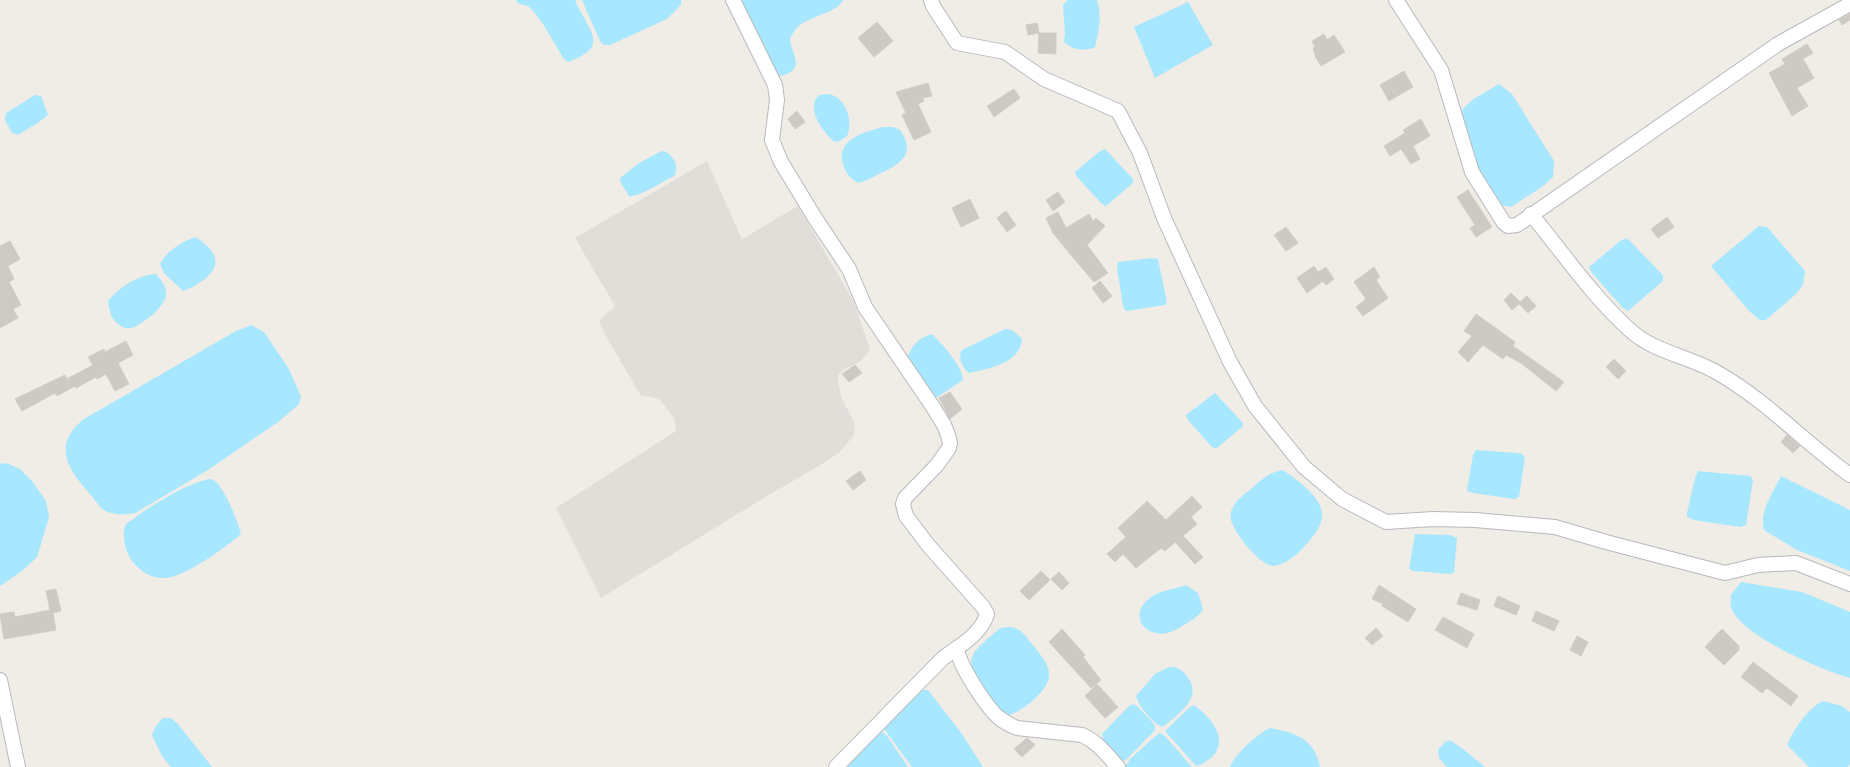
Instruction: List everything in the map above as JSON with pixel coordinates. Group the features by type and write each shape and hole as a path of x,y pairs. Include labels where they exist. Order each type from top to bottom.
{"street":[{"path":"733,0 775,85 777,100 772,140 781,162 815,218 849,269 865,307 933,407 946,430 950,443 949,448 937,465 909,493 903,504 906,516 987,614 985,620 969,640 943,658 836,767"},
{"path":"931,0 933,6 957,43 1005,52 1044,79 1118,110 1140,153 1164,218 1230,362 1255,406 1304,467 1342,499 1386,522 1433,519 1475,520 1555,527 1725,573 1758,565 1796,563 1850,584"},
{"path":"1396,0 1440,70 1472,172 1486,196 1504,223 1508,226 1517,225 1778,44 1850,4"},
{"path":"1531,214 1595,292 1632,332 1649,343 1691,359 1720,374 1781,418 1807,442 1850,475"},
{"path":"957,648 964,667 977,689 989,708 1000,718 1017,728 1082,735 1091,739 1099,746 1118,767"},
{"path":"0,680 18,767"}],"shaded area":[{"path":"707,161 742,239 798,206 855,304 870,350 861,361 843,370 838,376 841,397 855,424 854,435 840,452 824,463 767,496 601,598 556,508 676,431 674,418 660,400 652,397 641,396 607,338 599,321 615,306 575,238"}],"water":[{"path":"516,0 575,0 593,36 593,43 590,50 582,56 568,62 564,59 534,12 528,6 519,4"},
{"path":"582,0 681,0 681,5 667,19 610,45 604,45 600,41"},
{"path":"742,0 843,1 830,11 800,25 794,31 790,39 796,62 795,66 789,73 777,76 743,7"},
{"path":"1068,0 1097,0 1099,6 1099,24 1095,47 1083,50 1071,47 1064,42 1065,33 1063,5"},
{"path":"1188,2 1213,45 1155,78 1134,27"},
{"path":"1499,84 1512,94 1554,161 1553,177 1542,187 1511,207 1501,205 1478,170 1467,135 1462,110 1472,100"},
{"path":"828,94 839,99 849,117 849,130 847,136 838,142 833,141 820,126 815,113 815,101 819,95"},
{"path":"35,95 41,96 48,115 18,135 12,133 5,120 6,113"},
{"path":"883,127 893,127 900,130 905,138 907,152 900,161 889,169 870,179 858,183 848,175 844,167 842,155 844,148 853,138 860,134"},
{"path":"1105,149 1133,179 1133,183 1106,206 1102,204 1077,177 1075,172 1099,152"},
{"path":"662,151 666,152 672,157 676,165 676,173 674,176 644,192 629,196 621,183 620,178 639,163"},
{"path":"1759,226 1767,227 1805,271 1803,285 1796,294 1766,320 1760,320 1749,311 1711,266"},
{"path":"195,237 210,249 214,256 215,263 209,275 197,284 183,291 164,273 160,264 166,255 175,248"},
{"path":"1627,238 1663,276 1663,281 1628,311 1623,308 1592,273 1589,267 1620,241"},
{"path":"1152,258 1158,259 1167,302 1165,305 1126,311 1123,306 1117,268 1118,262"},
{"path":"156,274 166,290 166,298 163,303 159,309 136,326 131,328 122,327 113,319 108,301 123,287 136,279"},
{"path":"251,325 264,332 289,369 301,397 299,404 278,422 208,470 135,513 118,514 108,512 98,505 70,467 66,457 68,438 74,429 84,419 236,331"},
{"path":"1005,329 1013,330 1022,339 1016,354 1002,364 969,373 961,363 960,356 962,350"},
{"path":"932,334 956,362 963,380 936,398 931,394 907,359 911,350 919,340"},
{"path":"1215,393 1243,423 1243,426 1216,449 1212,447 1188,420 1186,415"},
{"path":"1476,450 1517,453 1522,454 1525,457 1519,497 1514,499 1467,491 1473,455"},
{"path":"6,463 20,469 32,481 46,501 49,517 37,557 22,571 0,586 0,464"},
{"path":"1283,470 1315,497 1322,511 1322,518 1317,531 1312,538 1294,557 1286,562 1274,566 1268,565 1262,561 1248,547 1236,532 1231,515 1234,504 1244,494 1266,476"},
{"path":"1698,471 1750,476 1753,480 1746,525 1740,527 1694,520 1687,517 1695,478"},
{"path":"1781,476 1850,510 1850,571 1797,550 1764,530 1763,516 1765,509"},
{"path":"211,479 216,482 225,495 237,521 241,534 215,554 182,573 164,578 148,575 135,565 127,552 124,536 126,524 155,504 190,485"},
{"path":"1415,534 1450,535 1457,538 1454,573 1449,574 1414,571 1409,569"},
{"path":"1741,582 1802,592 1850,612 1850,678 1821,668 1785,651 1752,631 1740,621 1732,610 1731,595"},
{"path":"1186,585 1198,593 1203,609 1199,614 1174,631 1163,634 1156,633 1144,627 1141,622 1140,612 1142,607 1151,597"},
{"path":"1009,627 1020,630 1025,635 1045,661 1049,673 1046,686 1041,692 1028,704 1015,713 1009,715 995,706 972,669 971,660 975,651 986,640 1000,628"},
{"path":"1169,667 1179,669 1187,676 1193,691 1191,698 1182,711 1163,727 1155,723 1147,714 1137,700 1136,696 1155,674"},
{"path":"919,690 928,690 962,734 983,767 912,767 882,726"},
{"path":"1823,701 1842,706 1850,712 1850,764 1848,767 1809,767 1787,745 1793,732 1806,714"},
{"path":"1133,704 1137,706 1154,724 1155,730 1127,759 1122,761 1104,744 1102,734 1128,707"},
{"path":"1194,705 1206,716 1216,729 1219,743 1217,750 1212,757 1203,764 1196,766 1165,731"},
{"path":"163,718 171,718 178,724 212,767 171,767 162,756 152,735 156,726"},
{"path":"1270,728 1288,732 1302,738 1313,749 1320,767 1230,767 1247,745"},
{"path":"881,731 887,736 908,767 845,767"},
{"path":"1159,733 1164,735 1192,767 1126,767 1131,758"},
{"path":"1450,740 1485,767 1447,767 1439,758 1438,750 1445,742"}],"building":[{"path":"1850,14 1850,20 1842,25 1839,20"},
{"path":"877,22 893,41 874,57 858,38"},
{"path":"1037,23 1039,33 1028,35 1026,25"},
{"path":"1039,33 1056,33 1056,54 1038,53"},
{"path":"1324,34 1327,40 1334,35 1345,52 1321,66 1316,58 1313,48 1315,47 1312,41"},
{"path":"1807,44 1813,53 1803,59 1814,78 1797,88 1808,106 1792,116 1769,73 1785,64 1782,59"},
{"path":"1404,71 1413,87 1389,101 1380,85"},
{"path":"928,83 932,96 923,98 924,101 918,104 931,132 914,140 902,115 906,113 896,92"},
{"path":"1014,89 1020,98 994,117 987,106"},
{"path":"797,111 805,122 795,129 788,119"},
{"path":"1421,119 1430,136 1413,146 1420,159 1411,164 1401,149 1390,156 1384,146 1405,133 1403,130"},
{"path":"1468,190 1492,227 1476,237 1470,228 1475,225 1457,197"},
{"path":"1058,192 1065,202 1053,211 1046,200"},
{"path":"970,199 979,218 961,227 952,208"},
{"path":"1006,211 1016,225 1007,232 997,218"},
{"path":"1058,212 1066,228 1089,214 1093,221 1096,218 1105,226 1087,245 1108,273 1094,282 1075,260 1053,233 1046,218"},
{"path":"1667,217 1674,227 1658,238 1651,229"},
{"path":"1286,227 1298,243 1286,251 1274,235"},
{"path":"10,241 20,259 8,266 14,279 9,282 21,305 13,309 18,318 0,328 0,246"},
{"path":"1314,266 1318,272 1326,267 1334,279 1326,285 1323,281 1307,293 1297,278"},
{"path":"1374,267 1380,277 1376,280 1388,298 1363,316 1356,307 1366,299 1354,282"},
{"path":"1100,281 1112,296 1103,303 1092,288"},
{"path":"1511,293 1520,302 1527,296 1536,306 1528,313 1519,304 1512,310 1504,300"},
{"path":"1476,314 1515,342 1513,346 1564,382 1556,391 1521,363 1506,355 1503,359 1483,345 1468,362 1458,352 1472,336 1464,331"},
{"path":"126,341 133,355 118,363 129,384 115,391 106,374 97,379 96,377 76,388 75,386 57,396 55,393 22,411 15,399 65,375 67,379 93,365 88,357 104,349 105,352"},
{"path":"1614,359 1626,371 1618,379 1606,367"},
{"path":"855,365 862,373 849,382 842,374"},
{"path":"950,392 962,409 950,419 939,398"},
{"path":"1787,435 1800,446 1793,453 1781,442"},
{"path":"860,471 866,480 853,490 846,481"},
{"path":"1192,496 1202,507 1191,517 1197,524 1183,536 1203,557 1195,564 1175,542 1165,551 1161,548 1136,568 1123,554 1115,562 1107,554 1126,537 1118,528 1147,501 1166,520"},
{"path":"1041,571 1050,580 1029,600 1020,591"},
{"path":"1059,572 1069,583 1062,590 1051,579"},
{"path":"1379,585 1416,609 1408,622 1382,606 1383,604 1372,599"},
{"path":"56,589 61,611 53,613 56,630 4,639 0,614 14,612 15,617 50,610 46,591"},
{"path":"1461,593 1480,600 1477,610 1457,604"},
{"path":"1498,596 1520,606 1516,615 1494,606"},
{"path":"1536,611 1559,621 1554,631 1532,621"},
{"path":"1443,617 1474,634 1467,648 1435,630"},
{"path":"1376,628 1383,636 1372,645 1365,638"},
{"path":"1062,629 1085,655 1083,657 1101,680 1091,688 1049,642"},
{"path":"1722,629 1739,646 1739,650 1724,665 1705,647"},
{"path":"1577,636 1588,642 1581,656 1570,650"},
{"path":"1753,662 1798,696 1791,706 1767,688 1762,693 1741,677"},
{"path":"1097,684 1118,707 1105,718 1085,696"},
{"path":"1027,738 1035,745 1022,757 1014,749"}]}
